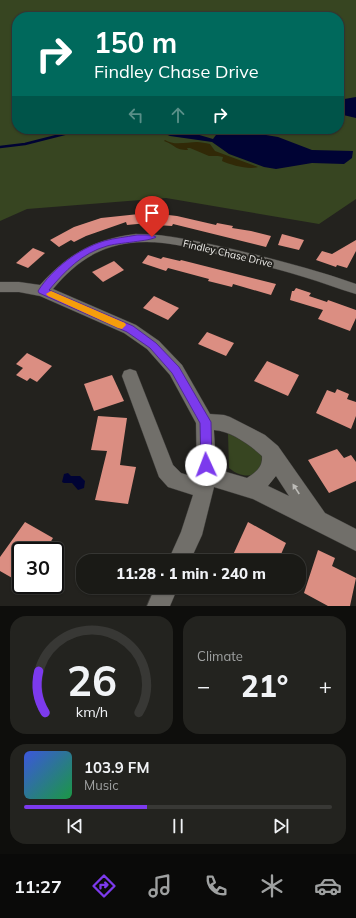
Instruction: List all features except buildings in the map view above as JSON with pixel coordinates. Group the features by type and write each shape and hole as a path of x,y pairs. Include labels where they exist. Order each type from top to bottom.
{"street":[{"name":"Findley Chase Drive","path":"43,291 61,269 88,251 106,244 137,238 152,237 197,245 285,266 356,289"},
{"path":"0,287 19,287 43,291 130,329 153,345 176,370 205,422 205,483 191,534 182,554"},
{"path":"130,376 166,471 176,480 248,488 356,540"},
{"path":"205,422 224,423 258,441 270,452 318,521"},
{"path":"248,488 258,483 266,475 272,463 270,452"},
{"path":"158,606 164,594"}],"green space":[{"path":"0,0 356,0 356,199 319,224 166,198 27,209 0,221"},
{"path":"228,433 266,453 258,474 243,475 236,473 229,468"}],"sand":[{"path":"165,140 172,143 202,142 210,144 215,151 258,167 250,168 235,165 222,161 223,157 209,156 190,148 187,148 188,150 180,149 164,141"}],"shaded area":[{"path":"356,97 356,118 344,115 344,99"},
{"path":"165,134 196,134 213,139 216,135 222,134 266,135 278,137 312,150 353,151 352,158 344,164 312,163 276,169 264,167 229,154 212,142"},
{"path":"68,473 71,476 80,476 85,481 84,488 78,490 72,483 62,482 64,474"}],"waterway":[{"path":"0,147 25,144 64,134"}],"slow traffic":[{"path":"51,294 122,325"}],"route":[{"path":"152,237 137,238 106,244 88,251 61,269 43,291 130,329 153,345 176,370 205,422 206,465"}]}
